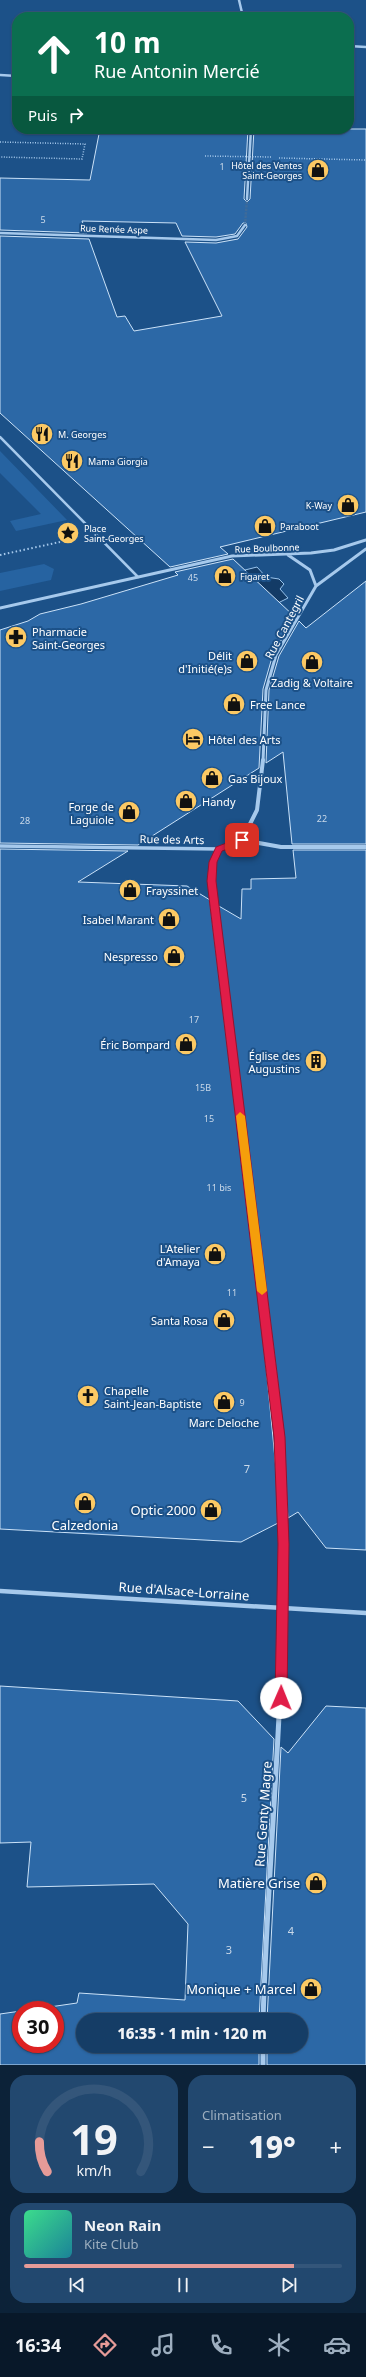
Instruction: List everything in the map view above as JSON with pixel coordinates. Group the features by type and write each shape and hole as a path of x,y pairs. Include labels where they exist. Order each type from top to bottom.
{"street":[{"path":"240,0 241,12"},
{"path":"354,46 366,47"},
{"path":"0,76 12,76"},
{"path":"247,199 251,134"},
{"name":"Rue Renée Aspe","path":"0,233 228,239 243,233 246,225"},
{"path":"0,437 138,577"},
{"name":"Rue Boulbonne","path":"138,577 232,556 288,555 334,550 366,540"},
{"name":"Rue Cantegril","path":"242,840 257,810 263,767 266,690 276,655 316,586 366,549"},
{"name":"Rue Cantegril","path":"288,555 302,563 314,574 316,586"},
{"path":"0,608 138,577"},
{"path":"242,840 281,847 366,847"},
{"name":"Rue des Arts","path":"0,846 219,849 242,840"},
{"name":"Rue Genty Magre","path":"219,849 213,862 212,881 280,1437 284,1544 280,1712 264,1950 263,2013"},
{"name":"Rue d'Alsace-Lorraine","path":"0,1591 366,1613"},
{"path":"262,2065 263,2053"}],"path":[{"path":"0,142 85,144 82,159 0,157"},
{"path":"205,156 366,160"},
{"path":"0,555 96,534"}],"shaded area":[{"path":"0,451 67,520 16,531 10,521 41,514 0,473"},
{"path":"44,564 54,569 51,580 0,591 0,573"},
{"path":"257,567 266,577 279,579 284,584 280,589 288,598 278,603 245,570"}],"building":[{"path":"354,129 366,129 366,512 220,547 228,554 170,567 0,413 0,236 89,239 117,317 125,316 134,331 222,316 185,242 216,243 238,239 247,227 246,223 243,223 235,234 216,237 182,236 176,223 82,221 87,233 0,230 0,178 90,180 99,134 248,134 244,199 247,202 250,199 254,134 354,134"},
{"path":"233,559 295,617 273,654 263,689 259,768 138,845 0,843 0,630 28,621 40,614 81,604 178,575 175,572"},
{"path":"366,581 366,844 292,844 283,752 266,763 269,690 279,656 299,621 306,628"},
{"path":"0,849 128,851 78,882 187,886 210,900 262,1324 280,1522 241,1542 0,1529"},
{"path":"293,850 366,850 366,1550 326,1548 298,1512 288,1518 277,1379 217,905 241,919 242,889 251,889 251,879 296,878"},
{"path":"0,1686 238,1701 274,1739 259,2013 76,2013 76,2053 259,2053 259,2065 0,2065 0,2014 12,2012 12,2053 64,2053 64,2005 77,2003 79,1993 185,2000 188,1924 154,1884 27,1887 31,1842 0,1843"},
{"path":"326,1706 366,1708 366,2065 267,2065 267,2053 308,2053 308,2013 267,2013 281,1747 288,1753"}],"tunnel":[{"path":"245,225 247,199"}],"slow traffic":[{"path":"240,1116 262,1291"}],"place":[{"name":"Hôtel des Ventes Saint-Georges","path":"318,170"},
{"name":"M. Georges","path":"42,434"},
{"name":"Mama Giorgia","path":"72,461"},
{"name":"K-Way","path":"348,505"},
{"name":"Paraboot","path":"265,526"},
{"name":"Place Saint-Georges","path":"68,533"},
{"name":"Figaret","path":"225,576"},
{"name":"Pharmacie Saint-Georges","path":"16,637"},
{"name":"Délit d'Initié(e)s","path":"247,661"},
{"name":"Zadig & Voltaire","path":"312,662"},
{"name":"Free Lance","path":"234,704"},
{"name":"Hôtel des Arts","path":"193,739"},
{"name":"Gas Bijoux","path":"212,778"},
{"name":"Handy","path":"186,801"},
{"name":"Forge de Laguiole","path":"129,812"},
{"name":"Frayssinet","path":"130,890"},
{"name":"Isabel Marant","path":"169,919"},
{"name":"Nespresso","path":"174,956"},
{"name":"Éric Bompard","path":"186,1044"},
{"name":"Église des Augustins","path":"316,1061"},
{"name":"L'Atelier d'Amaya","path":"215,1254"},
{"name":"Santa Rosa","path":"224,1320"},
{"name":"Chapelle Saint-Jean-Baptiste","path":"88,1396"},
{"name":"Marc Deloche","path":"224,1402"},
{"name":"Calzedonia","path":"85,1503"},
{"name":"Optic 2000","path":"211,1510"},
{"name":"Matière Grise","path":"316,1883"},
{"name":"Monique + Marcel","path":"311,1989"}],"route":[{"path":"242,840 219,849 213,862 212,881 280,1437 284,1544 281,1698"}]}
